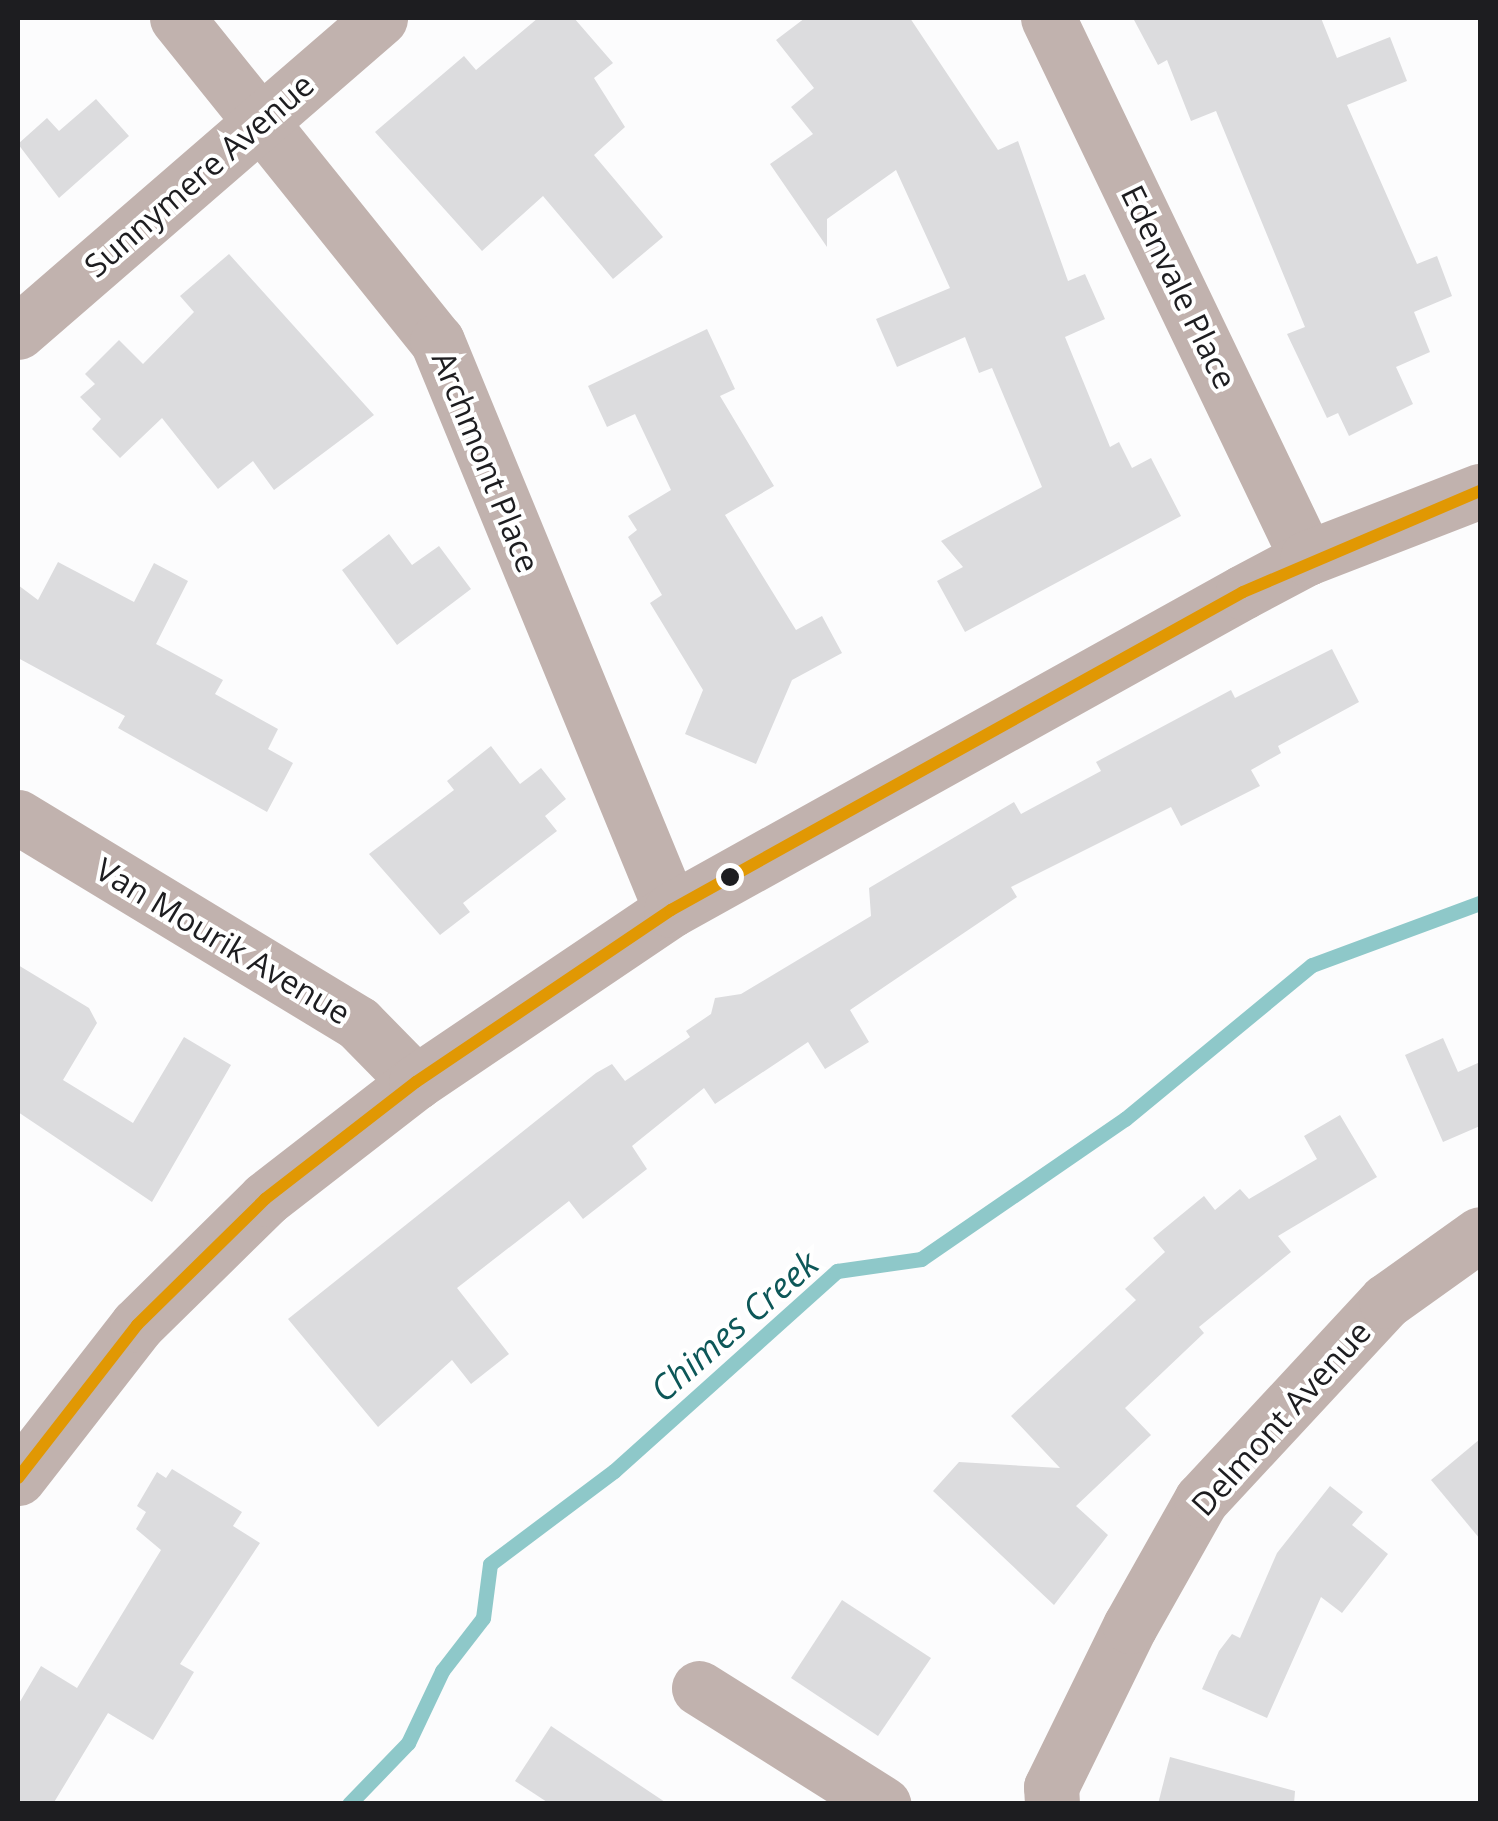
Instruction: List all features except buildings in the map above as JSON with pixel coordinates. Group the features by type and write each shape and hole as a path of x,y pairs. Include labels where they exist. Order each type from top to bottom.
{"street":[{"name":"Archmont Place","path":"178,18 265,118 437,341 671,910"},
{"name":"Sunnymere Avenue","path":"18,332 380,18"},
{"name":"Edenvale Place","path":"1048,18 1306,558"},
{"path":"18,1478 137,1326 265,1199 416,1082 671,910 1306,558 1480,491"},
{"name":"Van Mourik Avenue","path":"18,817 358,1023 416,1082"},
{"name":"Delmont Avenue","path":"1048,1798 1201,1500 1386,1301 1480,1234"},
{"path":"698,1688 883,1804"}],"waterway":[{"name":"Chimes Creek","path":"349,1804 408,1743 442,1671 483,1618 490,1564 614,1471 837,1271 921,1259 1125,1119 1312,965 1480,903"}],"transit line":[{"path":"18,1478 137,1325 265,1199 416,1082 671,910 1243,592 1480,491"}]}
